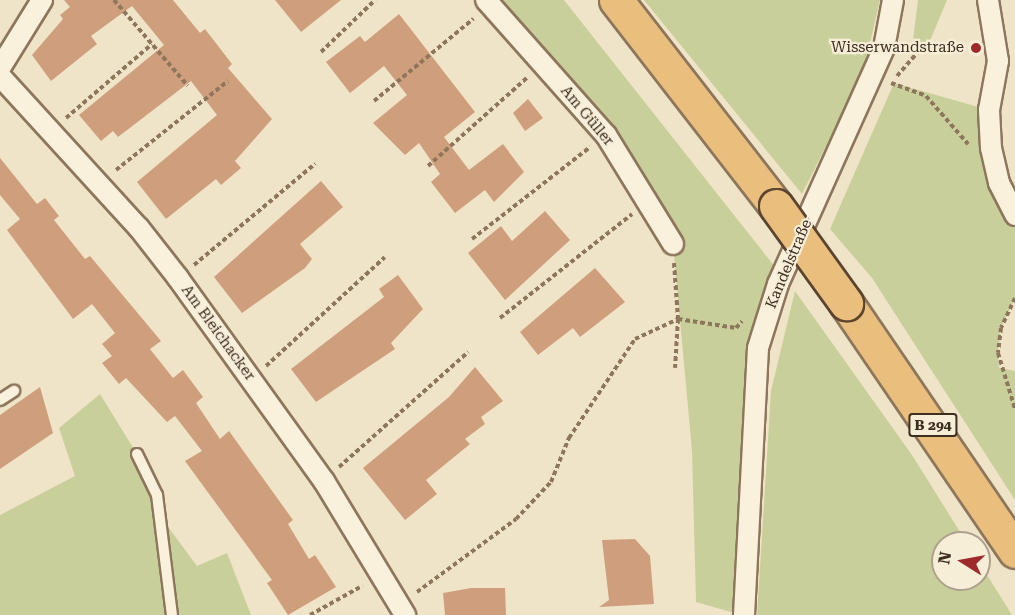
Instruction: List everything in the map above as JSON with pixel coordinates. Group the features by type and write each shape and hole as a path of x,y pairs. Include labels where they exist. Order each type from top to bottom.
{"highway":[{"name":"B 294","path":"616,0 776,206 846,303 1015,550"}],"street":[{"path":"0,68 42,0"},
{"name":"Kandelstraße","path":"744,615 758,348 781,277 870,80 893,18 893,0"},
{"path":"988,0 998,61 990,110 991,148 999,183 1015,215"},
{"name":"Am Güller","path":"488,2 606,135 649,201 673,244"},
{"name":"Am Bleichacker","path":"0,76 99,183 178,278 324,481 402,610"}],"lane":[{"path":"0,400 14,391"},
{"path":"137,454 157,495 172,615"}],"path":[{"path":"114,0 188,86"},
{"path":"321,52 375,0"},
{"path":"374,100 488,2"},
{"path":"52,130 152,44"},
{"path":"890,83 918,52"},
{"path":"428,166 543,64"},
{"path":"870,80 890,83 926,96 973,148 991,148"},
{"path":"99,183 228,81"},
{"path":"472,239 606,135"},
{"path":"178,278 315,164"},
{"path":"500,318 649,201"},
{"path":"673,244 678,319 675,368"},
{"path":"252,379 385,257"},
{"path":"1015,298 1001,328 998,353 1015,409"},
{"path":"402,610 516,519 551,482 569,438 635,339 678,319 736,328"},
{"path":"324,481 468,352"},
{"path":"310,615 382,574"}],"green space":[{"path":"486,0 564,0 775,267 745,382 738,614 696,602 692,451 673,244 649,201"},
{"path":"644,0 880,0 863,73 802,194"},
{"path":"918,0 947,0 924,55 912,48"},
{"path":"894,83 989,110 1015,215 1015,298 1001,328 998,353 999,368 1015,371 1015,500 872,278 830,229"},
{"path":"795,291 912,455 960,531 931,531 931,591 991,591 991,581 1012,615 757,615 771,391"},
{"path":"100,394 137,454 160,516 197,566 227,553 251,615 0,615 0,515 75,476 59,428"}],"building":[{"path":"64,0 173,0 200,33 205,29 232,64 228,68 272,119 235,161 241,168 221,185 216,179 166,219 137,182 217,115 191,81 118,137 113,131 101,141 79,115 164,45 132,6 91,36 97,44 51,81 32,55 63,19 60,15 70,7"},
{"path":"275,0 341,0 301,32"},
{"path":"399,14 475,112 444,137 469,170 503,144 524,172 494,202 485,190 455,213 431,182 440,174 419,143 405,155 373,123 407,95 384,66 350,93 326,62 360,36 365,42"},
{"path":"528,99 543,118 525,131 513,113"},
{"path":"0,158 37,204 45,198 59,216 54,220 85,259 90,256 161,341 150,349 173,378 183,370 203,397 196,403 220,439 229,431 293,520 288,524 309,559 315,555 336,587 288,615 267,583 272,580 185,461 202,451 175,416 167,422 126,378 119,384 102,363 112,356 102,344 115,333 92,304 73,319 7,230 20,219 0,195"},
{"path":"321,181 343,207 300,244 312,259 305,268 242,313 214,277"},
{"path":"545,211 570,240 505,300 468,253 501,226 512,241"},
{"path":"595,268 625,302 580,337 573,328 538,355 520,332"},
{"path":"398,275 423,309 391,343 395,349 316,402 291,369 384,297 379,289"},
{"path":"475,367 503,401 481,417 485,424 465,439 470,444 426,480 437,494 405,520 363,468 449,397"},
{"path":"40,387 53,433 0,469 0,415"},
{"path":"635,539 650,556 654,604 599,607 609,600 602,540"},
{"path":"471,588 505,588 506,615 445,615 443,593"}],"place":[{"name":"Wisserwandstraße","path":"976,48"}]}
